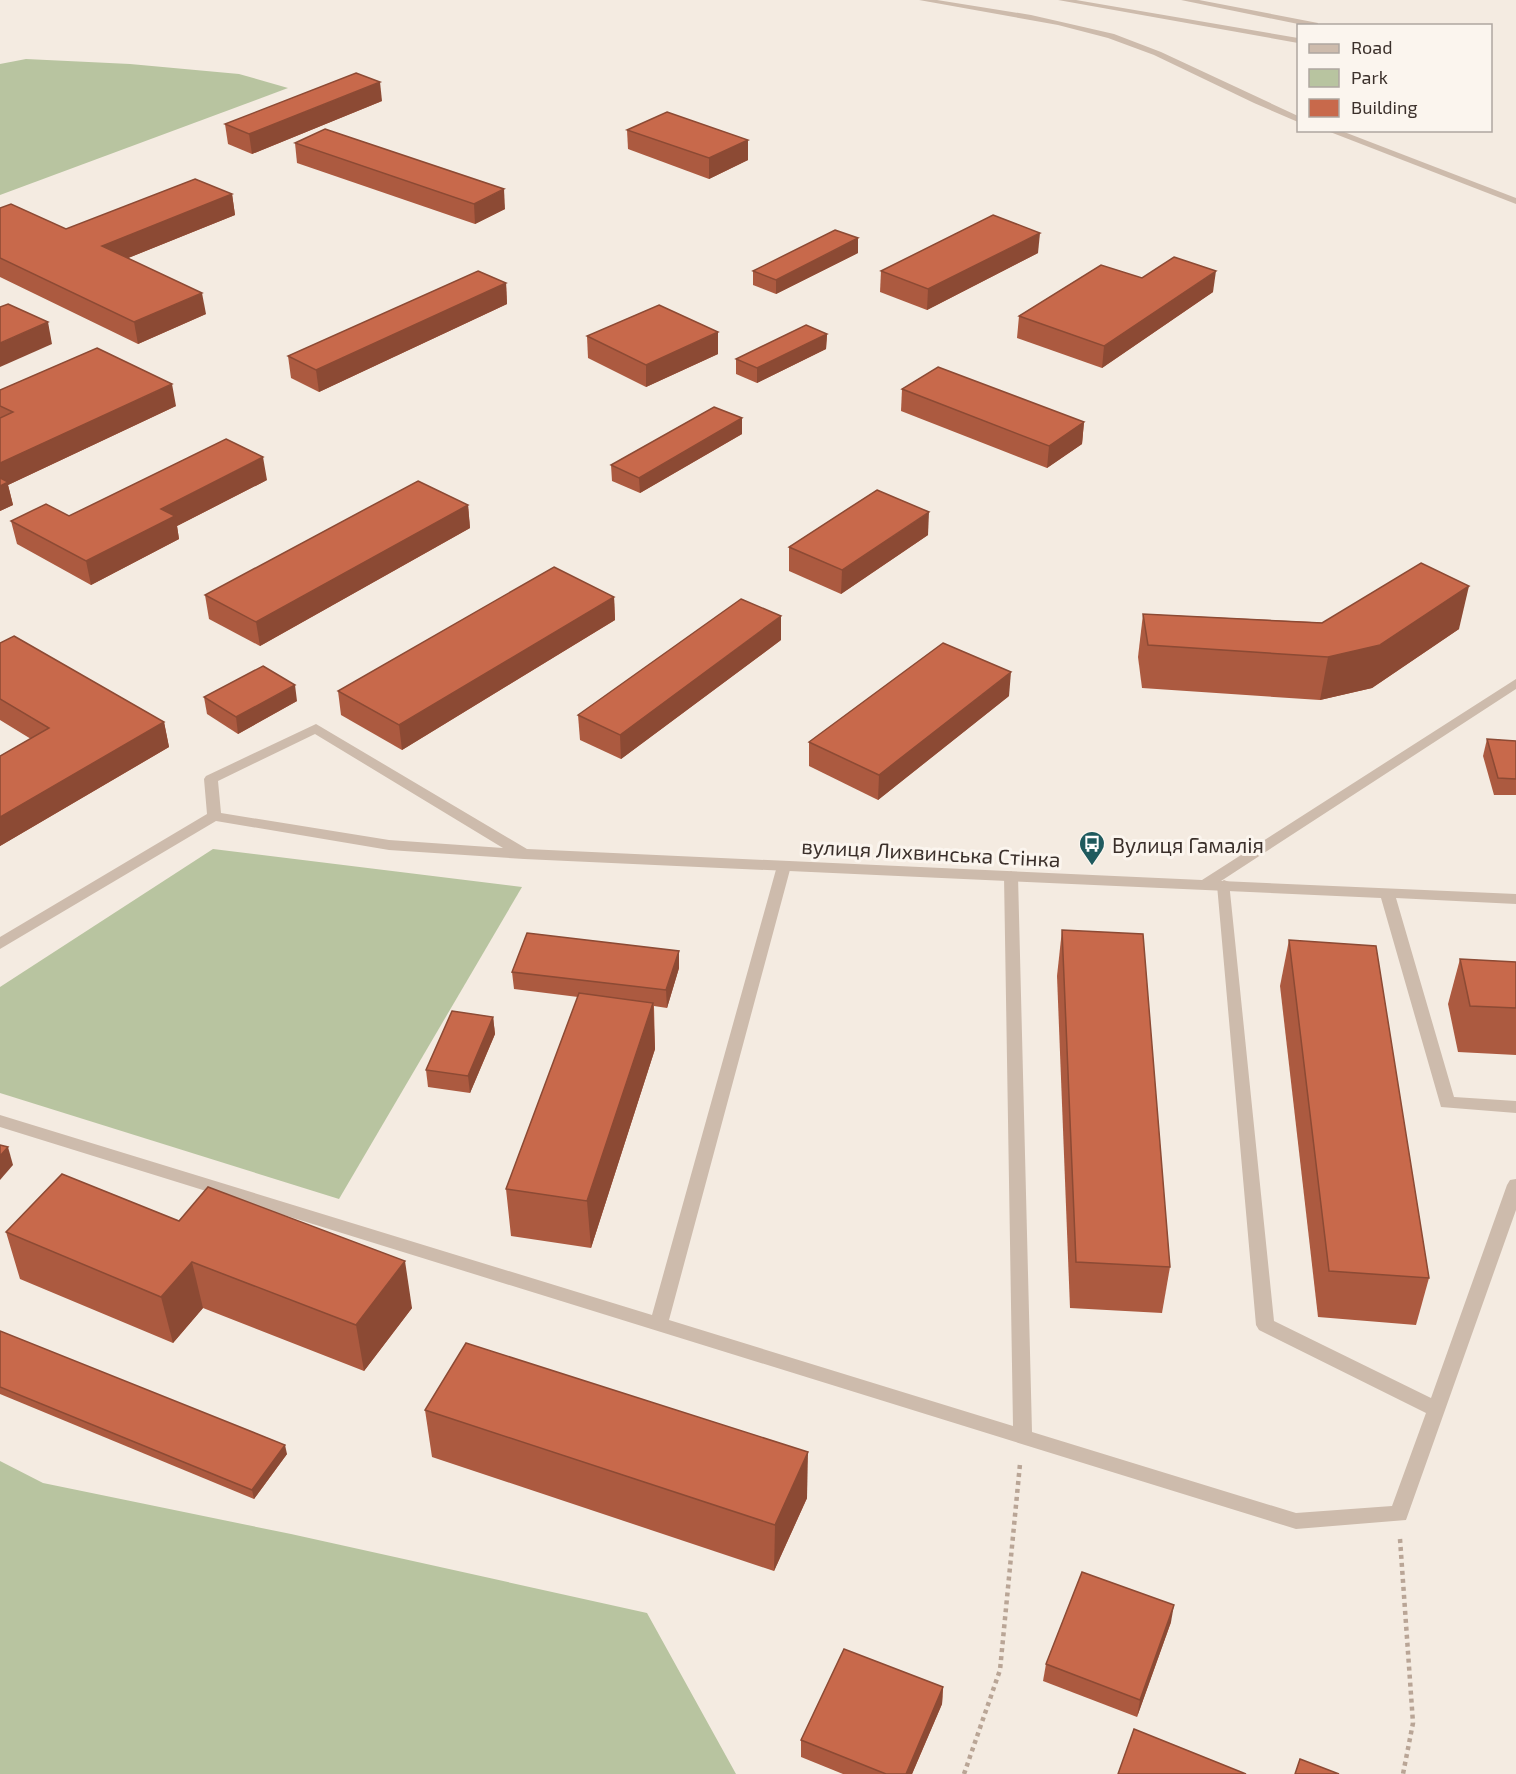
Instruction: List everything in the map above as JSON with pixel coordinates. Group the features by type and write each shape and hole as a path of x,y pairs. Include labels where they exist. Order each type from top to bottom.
{"street":[{"path":"929,0 1079,28 1136,45 1269,108 1297,118"},
{"path":"1062,0 1297,41"},
{"path":"1185,0 1313,24"},
{"path":"1334,132 1516,201"},
{"path":"1206,884 1516,683"},
{"name":"вулиця Лихвинська Стінка","path":"524,854 316,728 211,779 214,816 389,845 524,854 1098,882 1206,884 1516,899"},
{"path":"0,944 214,816"},
{"path":"659,1324 784,866"},
{"path":"1011,876 1023,1436"},
{"path":"1224,885 1265,1325 1436,1409"},
{"path":"1387,892 1447,1103 1516,1107"},
{"path":"0,1121 1296,1521 1399,1514 1516,1185"}],"path":[{"path":"964,1774 1000,1670 1023,1436"},
{"path":"1399,1514 1413,1723 1403,1774"}],"green space":[{"path":"26,59 130,64 239,74 288,88 0,195 0,64"},
{"path":"213,849 522,887 339,1199 0,1093 0,987"},
{"path":"0,1461 43,1483 291,1534 647,1613 736,1774 0,1774"}],"building":[{"path":"356,73 380,82 249,134 225,124"},
{"path":"667,112 748,140 709,158 627,130"},
{"path":"325,129 504,189 474,204 295,143"},
{"path":"195,179 232,194 102,246 202,293 134,322 0,258 0,208 11,204 66,229"},
{"path":"993,215 1040,233 928,289 881,271"},
{"path":"835,230 858,238 776,280 753,271"},
{"path":"1174,257 1216,271 1104,346 1019,316 1101,265 1142,278"},
{"path":"478,271 506,283 316,370 288,356"},
{"path":"8,304 48,322 0,343 0,307"},
{"path":"659,305 718,332 646,365 587,336"},
{"path":"806,325 827,334 757,368 736,359"},
{"path":"97,348 172,384 0,463 0,418 13,412 0,406 0,390"},
{"path":"938,367 1084,422 1049,446 902,389"},
{"path":"714,407 742,418 639,478 611,465"},
{"path":"226,439 263,457 161,509 175,516 86,561 11,521 46,504 69,516"},
{"path":"0,478 8,482 0,486"},
{"path":"418,481 468,505 256,622 205,595"},
{"path":"877,490 929,512 842,570 789,547"},
{"path":"1421,563 1469,586 1380,645 1328,657 1148,645 1143,614 1322,623"},
{"path":"554,567 614,597 399,725 338,691"},
{"path":"741,599 781,616 620,735 578,715"},
{"path":"14,636 164,722 0,817 0,756 49,728 0,699 0,643"},
{"path":"943,643 1011,672 879,775 809,742"},
{"path":"263,666 295,685 236,717 204,697"},
{"path":"1487,739 1516,741 1516,779 1498,778"},
{"path":"1062,930 1143,934 1170,1267 1076,1262"},
{"path":"527,933 679,951 666,990 512,972"},
{"path":"1289,940 1376,946 1429,1278 1329,1271"},
{"path":"1460,959 1516,962 1516,1008 1470,1006"},
{"path":"579,993 653,1003 587,1201 506,1189"},
{"path":"452,1011 493,1017 468,1076 426,1070"},
{"path":"0,1145 8,1147 0,1156"},
{"path":"62,1174 179,1221 208,1187 405,1261 356,1325 192,1262 161,1297 6,1232"},
{"path":"0,1331 285,1445 252,1490 0,1387"},
{"path":"466,1343 808,1452 775,1525 425,1410"},
{"path":"1082,1572 1174,1605 1140,1700 1046,1664"},
{"path":"844,1649 943,1687 906,1774 886,1774 801,1740"},
{"path":"1134,1729 1246,1774 1118,1774"},
{"path":"1300,1759 1339,1774 1295,1774"}],"place":[{"name":"Вулиця Гамалія","path":"1092,867"}]}
